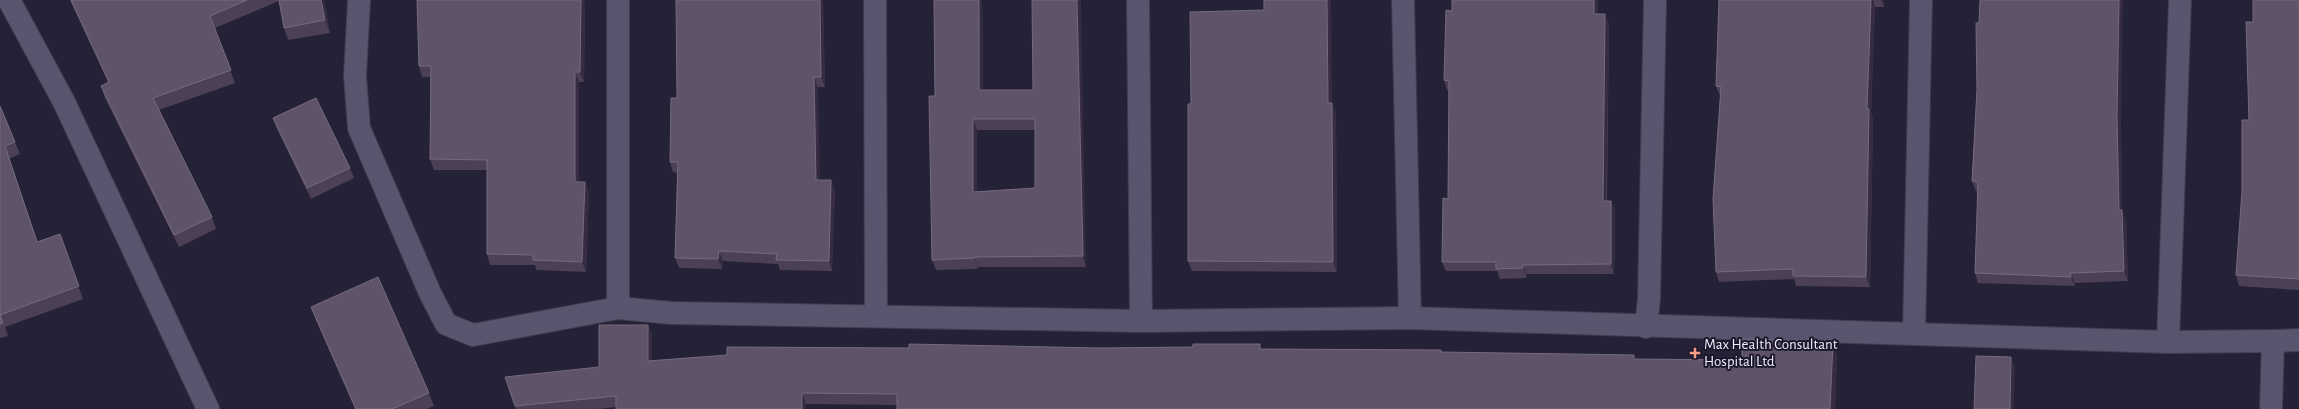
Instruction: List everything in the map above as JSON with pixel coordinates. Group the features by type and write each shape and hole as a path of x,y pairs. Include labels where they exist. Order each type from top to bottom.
{"street":[{"path":"9,0 64,102 208,409"},
{"path":"359,0 355,76 359,128 430,294 446,324 473,335 618,308 672,313 1141,321 1410,318 1646,327 2168,342 2299,340"},
{"path":"618,0 618,308"},
{"path":"875,0 876,316"},
{"path":"1138,0 1141,321"},
{"path":"1403,0 1410,318"},
{"path":"1646,327 1649,299 1655,0"},
{"path":"1914,334 1921,0"},
{"path":"2168,342 2180,0"},
{"path":"2271,409 2273,341"}],"building":[{"path":"71,0 247,0 210,16 231,70 153,98 212,217 174,235 101,86 109,82"},
{"path":"279,0 321,0 325,20 284,28"},
{"path":"417,0 581,0 580,72 575,72 575,182 585,182 582,262 533,260 533,255 487,254 487,160 430,159 431,66 419,66"},
{"path":"676,0 820,0 821,77 814,77 816,180 831,180 829,261 776,260 777,254 719,251 718,259 675,258 678,162 670,162 671,98 677,98"},
{"path":"934,0 979,0 979,90 1033,90 1032,0 1077,0 1083,256 975,257 932,260 929,96 935,96","holes":["973,119 1035,119 1035,188 973,192"]},
{"path":"1264,0 1327,0 1328,103 1332,103 1333,262 1188,261 1188,104 1191,104 1190,12 1264,10"},
{"path":"1452,0 1594,0 1594,14 1605,14 1603,201 1611,201 1611,264 1523,265 1523,268 1496,269 1496,262 1442,262 1443,198 1448,199 1449,81 1444,80 1446,10 1452,11"},
{"path":"1719,0 1871,0 1867,109 1869,109 1866,277 1793,276 1793,269 1716,272 1713,199 1721,87 1716,86"},
{"path":"1980,0 2119,0 2117,118 2119,210 2122,210 2124,271 2071,273 2071,277 1975,273 1978,182 1972,181 1977,90 1976,23 1979,23"},
{"path":"2253,0 2299,0 2299,279 2236,275 2242,191 2242,120 2249,120 2246,22 2253,22"},
{"path":"316,98 350,168 307,188 273,118"},
{"path":"0,106 15,142 5,146 37,242 60,234 79,286 0,315"},
{"path":"378,277 429,393 392,409 356,409 311,307"},
{"path":"0,315 3,323 0,324"},
{"path":"599,325 648,325 648,361 727,355 727,347 909,348 909,344 1098,348 1193,347 1193,344 1260,344 1260,349 1441,350 1441,352 1634,355 1634,359 1742,360 1742,339 1833,342 1830,409 897,409 897,394 802,393 802,409 616,409 616,396 515,406 505,377 599,367"},
{"path":"1976,356 2011,357 2010,409 1974,409"}],"place":[{"name":"Max Health Consultant Hospital Ltd","path":"1695,353"}]}
